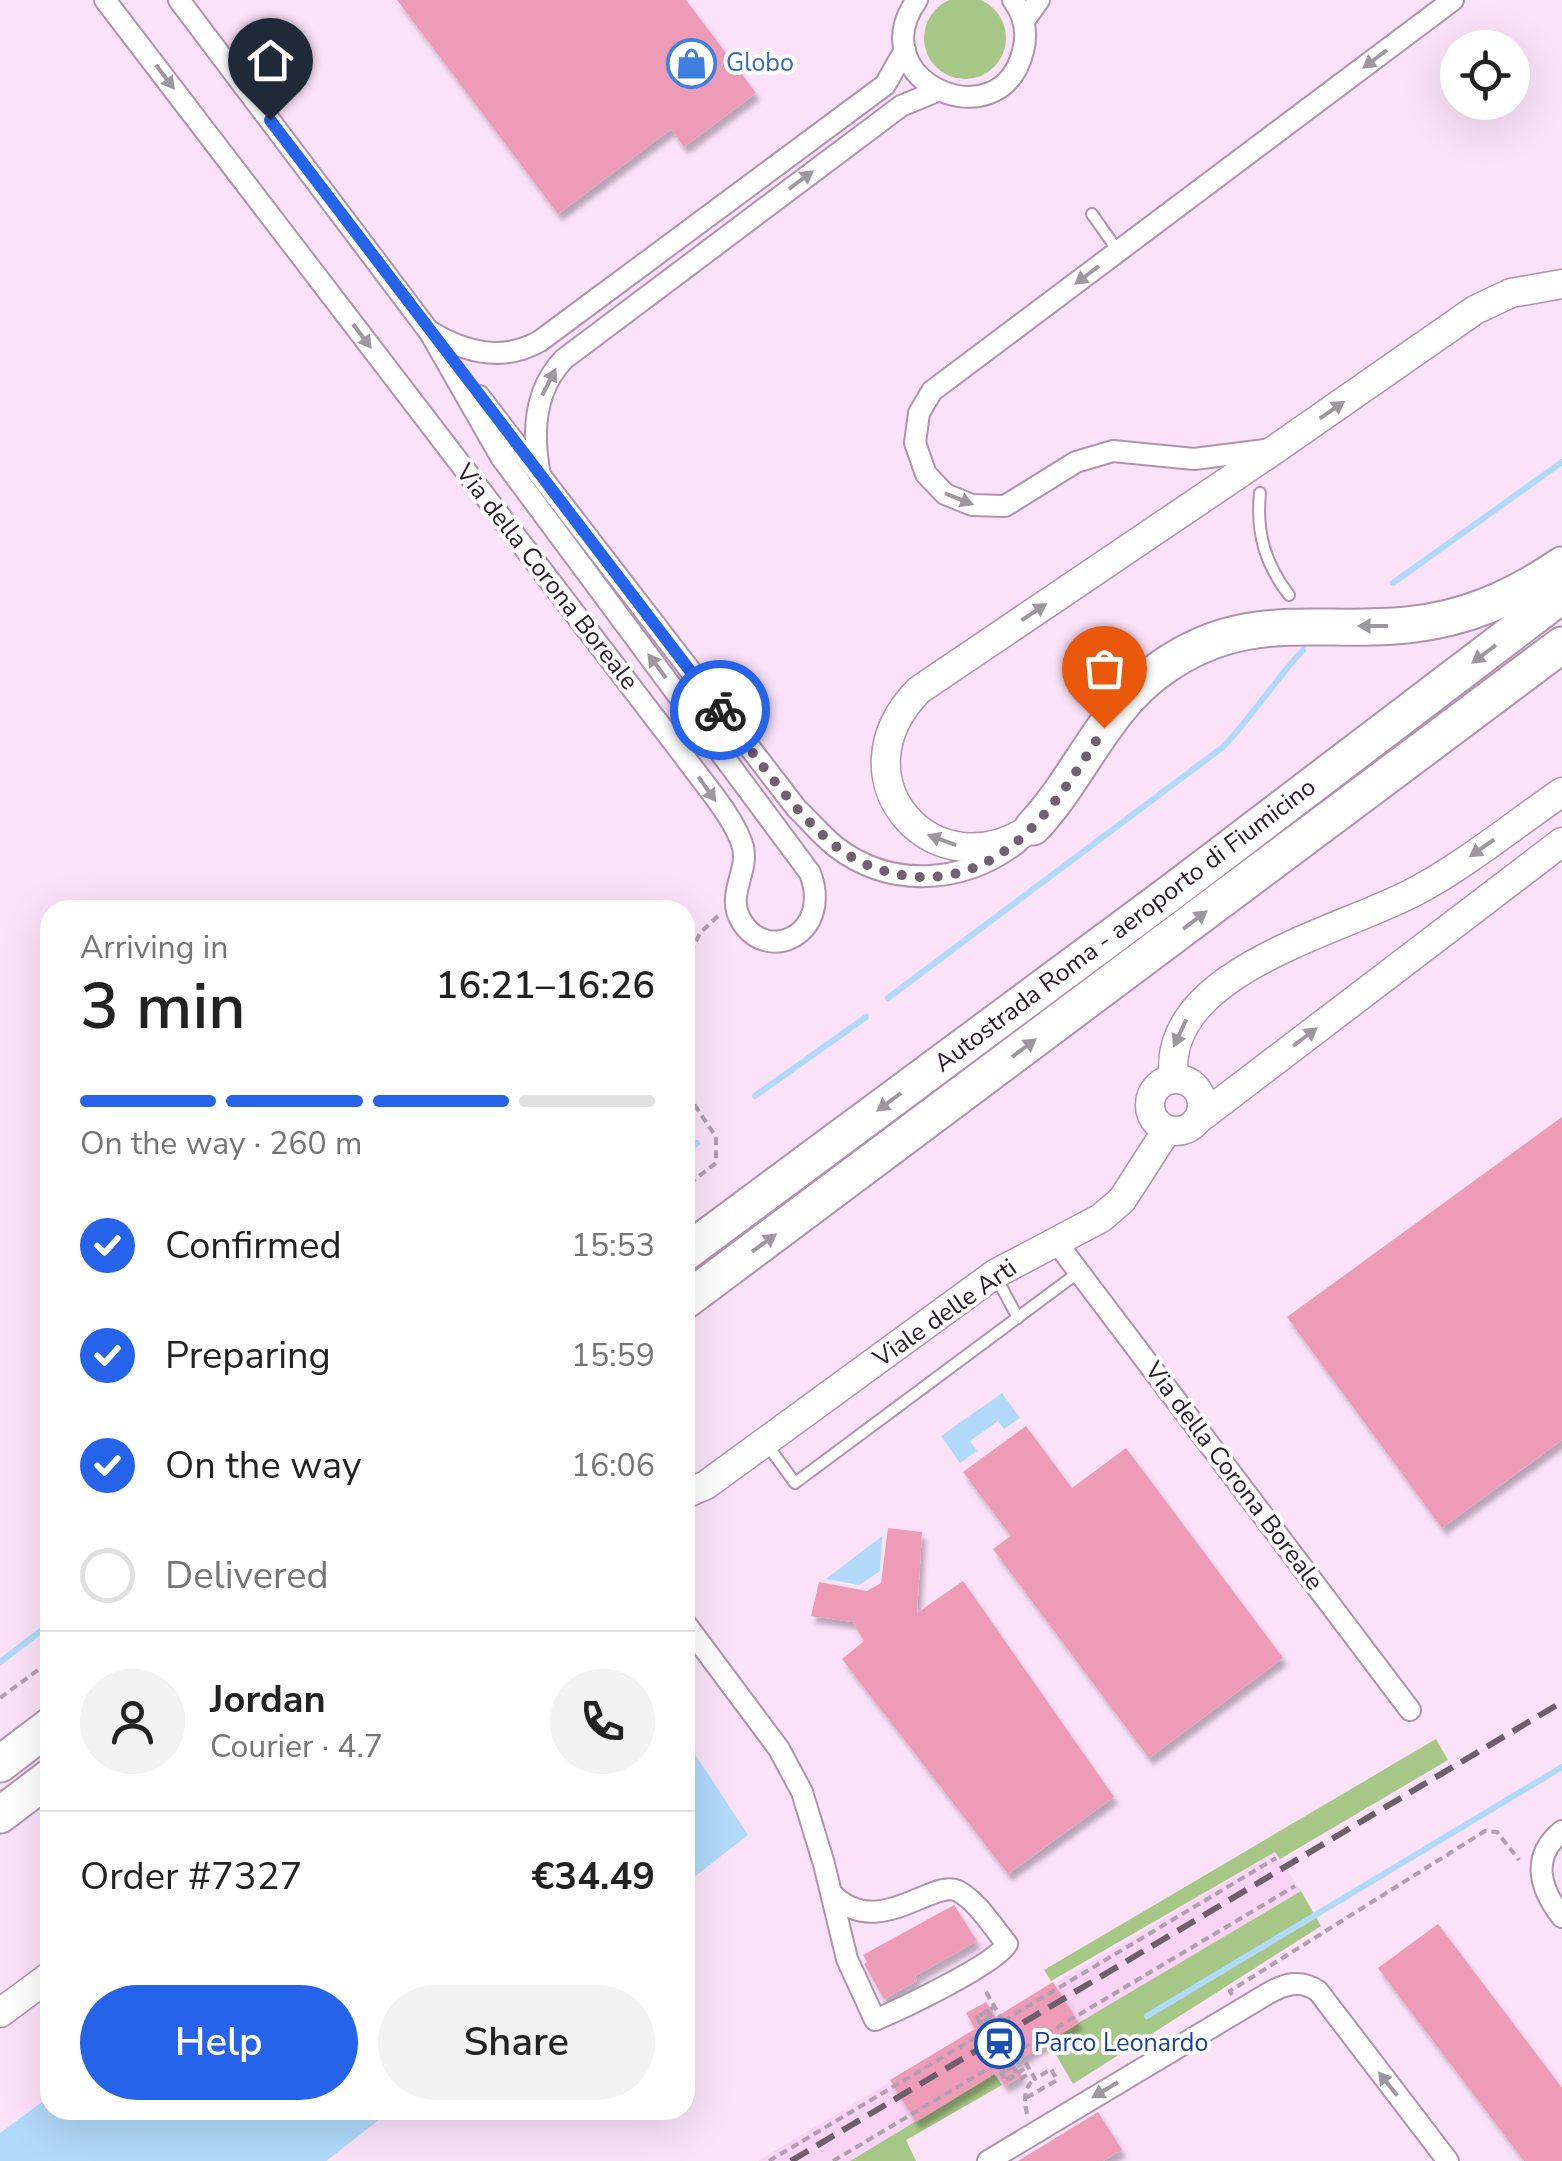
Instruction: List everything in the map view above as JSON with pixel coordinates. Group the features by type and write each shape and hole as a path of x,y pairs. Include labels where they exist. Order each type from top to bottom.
{"highway":[{"path":"1033,827 1072,781 1125,699 1160,669 1199,646 1272,626 1381,626 1446,619 1512,596 1562,566"},
{"name":"Autostrada Roma - aeroporto di Fiumicino","path":"695,1246 1562,595"},
{"name":"Autostrada Roma - aeroporto di Fiumicino","path":"695,1294 1562,646"},
{"path":"0,1764 40,1734"},
{"path":"0,1815 40,1785"}],"street":[{"name":"Via della Corona Boreale","path":"106,0 729,820 744,852 735,893 742,922 755,935 775,941 800,933 812,919 816,889 810,874 501,457 429,332"},
{"name":"Via della Corona Boreale","path":"179,0 797,809 835,846 869,866 927,877 957,873 986,863 1033,827"},
{"path":"917,0 906,18 905,50 922,81 956,97 976,97 1003,84 1021,60 1026,41 1024,21 1013,0"},
{"path":"1024,21 1038,0"},
{"path":"1277,448 1194,459 1113,451 1076,462 1005,506 972,505 945,494 926,474 915,443 919,414 932,392 1453,0"},
{"path":"429,332 487,354 532,346 886,85 905,50"},
{"path":"540,476 536,441 540,398 554,370 564,360 900,106 937,91"},
{"path":"1033,827 995,845 966,847 938,840 914,826 896,805 886,780 888,740 899,712 919,690 1475,310 1523,289 1562,284"},
{"path":"1174,1079 1172,1051 1180,1030 1204,999 1223,983 1261,960 1429,884 1562,792"},
{"path":"1200,1118 1203,1102 1190,1082 1174,1079 1158,1086 1150,1101 1154,1118 1167,1130 1182,1131 1200,1118 1562,842"},
{"name":"Viale delle Arti","path":"696,1490 994,1274 1089,1226 1122,1200 1167,1130"},
{"name":"Via della Corona Boreale","path":"1057,1243 1410,1710"},
{"path":"695,1637 787,1763 802,1792 847,1960 875,2020 984,1963 1006,1944 972,1902 954,1888 944,1888 858,1926 851,1937 847,1960"},
{"path":"1562,1832 1547,1846 1540,1873 1544,1892 1562,1917"},
{"path":"832,1894 844,1906 887,1911"},
{"path":"988,2161 1281,1986 1297,1983 1313,1988 1448,2161"},
{"path":"0,2014 40,1984"}],"lane":[{"path":"1092,214 1118,251"},
{"path":"1260,493 1258,522 1264,551 1289,595"},
{"path":"765,1442 796,1483 1080,1272"},
{"path":"994,1274 1018,1318"}],"path":[{"path":"695,946 706,926 736,904"},
{"path":"695,1106 716,1137 716,1163 695,1179"},
{"path":"0,1698 40,1668"},
{"path":"1242,2010 1230,1991 1484,1831 1498,1832 1519,1860"},
{"path":"769,2161 1276,1858"},
{"path":"833,2161 1295,1886"},
{"path":"982,2002 988,1995 1003,2021"},
{"path":"989,2013 977,2017 980,2023 995,2010"},
{"path":"1018,2051 1032,2072"},
{"path":"1023,2060 1001,2073 1006,2081 1017,2074 1013,2066 1002,2073 1006,2080 1032,2072 1050,2069 1057,2080 1024,2099"},
{"path":"1020,2079 1032,2072"},
{"path":"1032,2072 1024,2099 1036,2131"}],"shaded area":[{"path":"1276,1852 1301,1891 850,2161 758,2161"}],"green space":[{"path":"949,0 981,0 999,15 1005,30 1003,54 981,76 949,76 927,54 927,22"},
{"path":"1436,1739 1448,1760 1280,1859 1275,1852 1051,1981 1044,1970"},
{"path":"1301,1891 1321,1926 1073,2084 1048,2041"},
{"path":"994,2074 1002,2085 906,2140 916,2161 850,2161"}],"water":[{"path":"1002,1393 1020,1418 1004,1429 998,1421 970,1441 977,1451 960,1463 941,1436"},
{"path":"882,1536 880,1571 859,1585 826,1579"},
{"path":"695,1754 748,1835 695,1876"},
{"path":"40,2103 40,2120 379,2120 326,2161 0,2161 0,2133"}],"building":[{"path":"397,0 686,0 756,93 684,147 671,129 558,214"},
{"path":"1562,1117 1562,1440 1442,1528 1287,1317"},
{"path":"1026,1426 1072,1488 1126,1448 1283,1658 1149,1758 993,1549 1011,1536 963,1472"},
{"path":"888,1528 922,1532 917,1613 963,1581 1114,1797 1008,1874 842,1659 864,1641 853,1622 811,1616 819,1582 867,1591 881,1583"},
{"path":"954,1905 977,1941 915,1976 917,1981 884,1999 863,1955"},
{"path":"1438,1924 1562,2088 1562,2161 1524,2161 1378,1968"},
{"path":"1053,1982 1079,2023 1014,2063 1022,2076 1005,2086 996,2073 916,2122 890,2080 975,2029 966,2013 986,2002 996,2017"},
{"path":"1098,2112 1122,2150 1103,2161 1018,2161"}],"waterway":[{"path":"1393,583 1562,462"},
{"path":"888,998 1223,747 1303,650"},
{"path":"755,1096 866,1017"},
{"path":"0,1662 40,1632"},
{"path":"1147,2016 1562,1767"}],"railway":[{"path":"791,2161 1562,1702"}],"way so far":[{"path":"720,710 797,809 835,846 869,866 927,877 986,863 1019,841 1072,781 1104,728"}],"place":[{"name":"Globo","path":"691,63"},
{"name":"Parco Leonardo","path":"999,2043"}],"route":[{"path":"270,120 720,710"}]}
